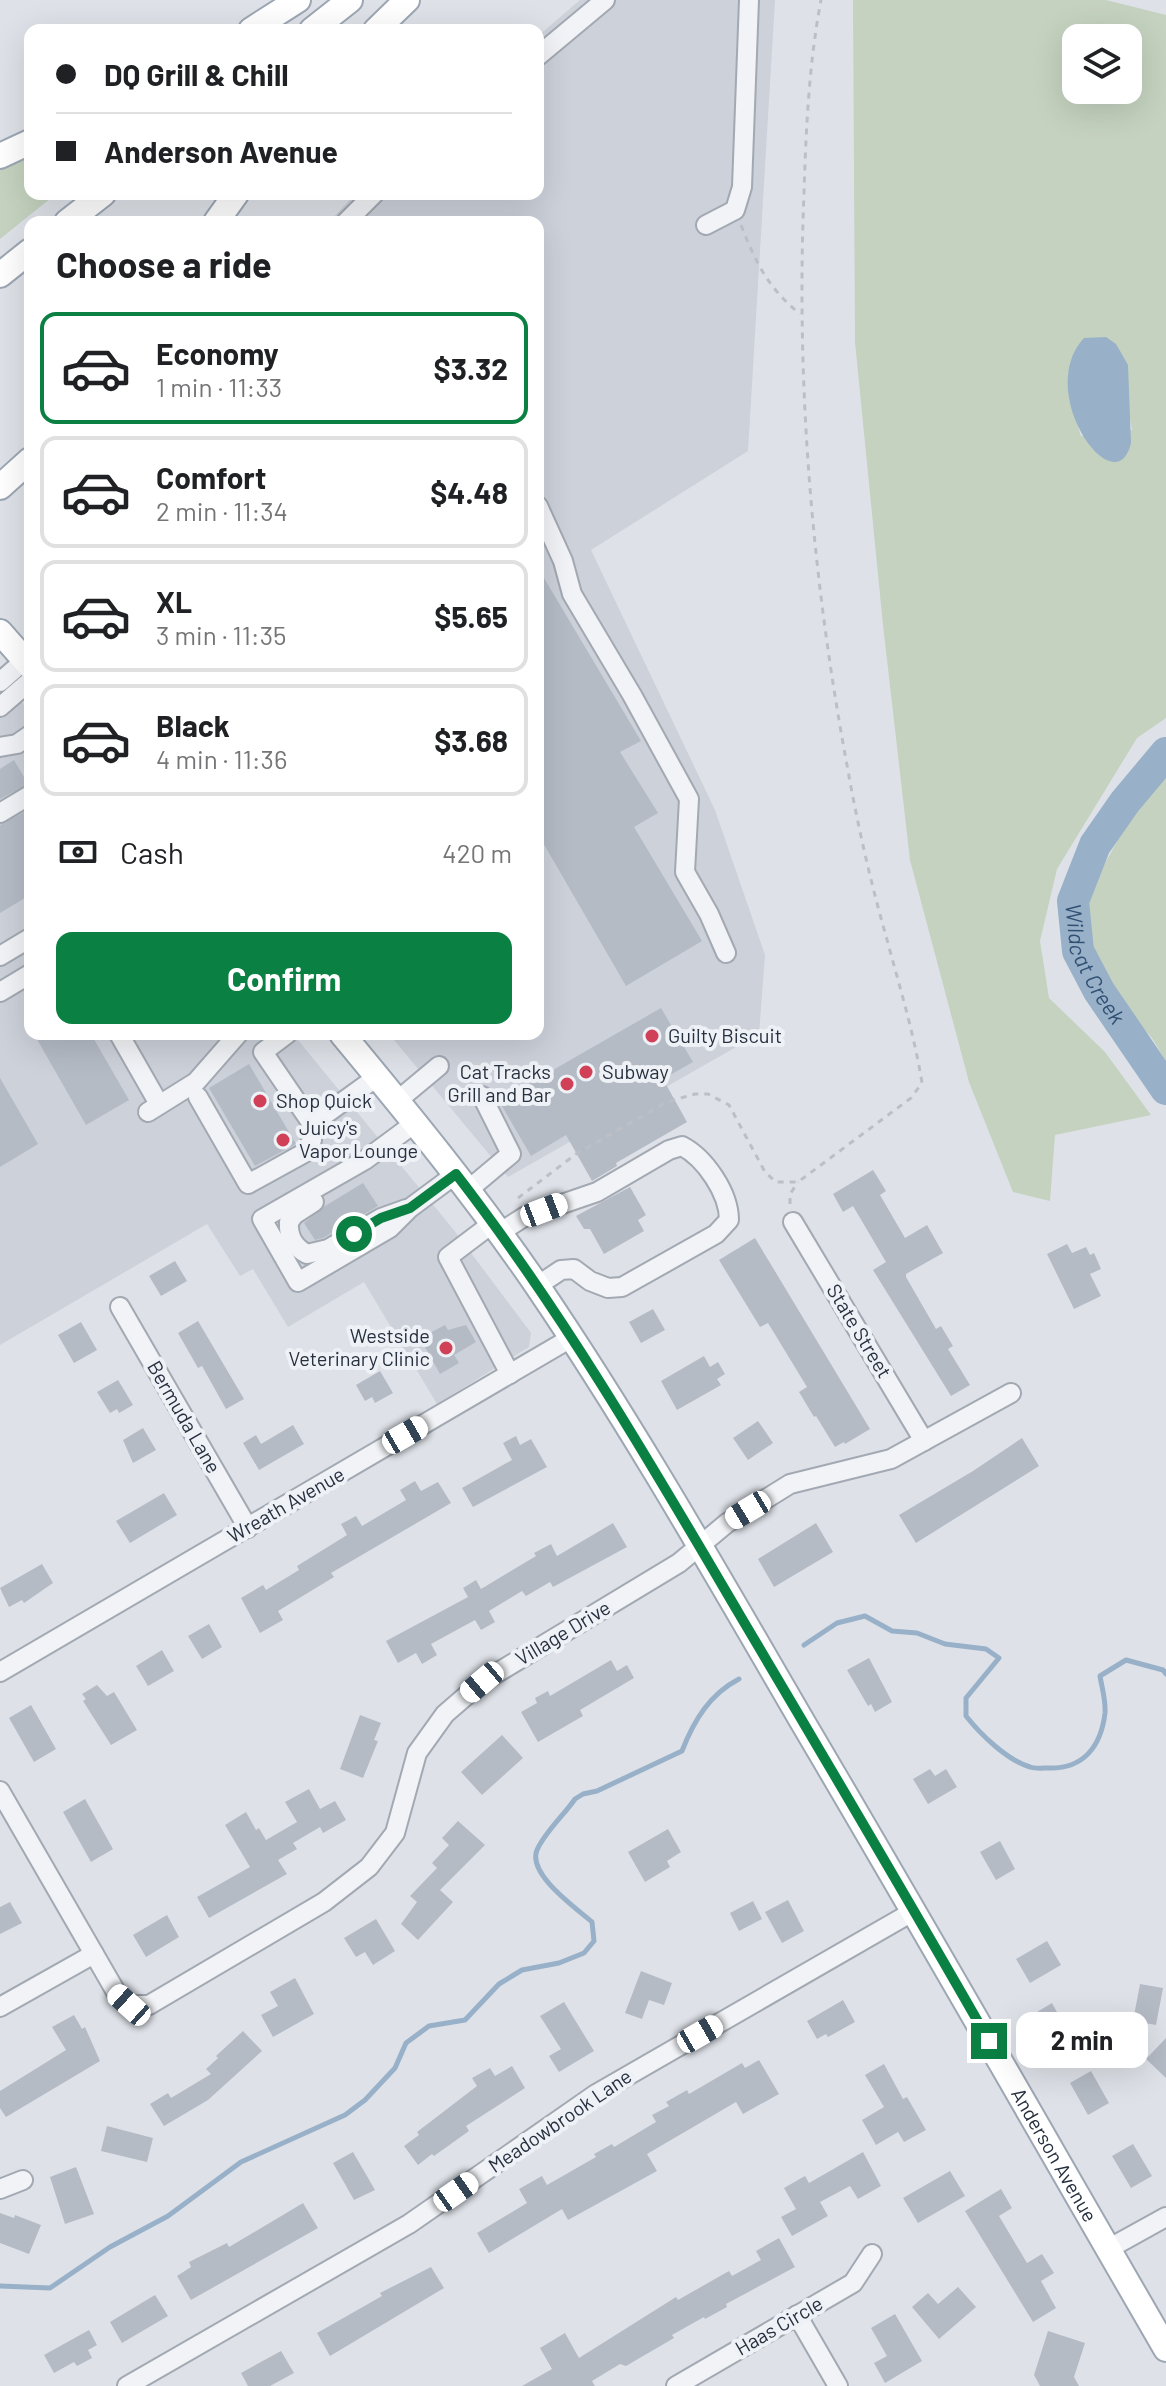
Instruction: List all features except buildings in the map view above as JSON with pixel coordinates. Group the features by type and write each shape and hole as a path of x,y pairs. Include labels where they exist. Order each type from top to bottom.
{"main road":[{"path":"260,24 298,0"},
{"path":"320,24 350,0"},
{"path":"382,24 407,0"},
{"path":"0,156 24,145"},
{"path":"75,216 95,200"},
{"path":"0,275 24,256"},
{"path":"0,487 24,465"},
{"path":"0,632 24,664"},
{"name":"Anderson Avenue","path":"347,1040 462,1182 571,1338 699,1544 1166,2349"}],"street":[{"path":"544,51 605,0"},
{"path":"706,225 735,210 742,187 749,0"},
{"path":"352,216 368,200"},
{"path":"544,519 563,561 572,594 689,799 685,872 709,914 726,953"},
{"path":"0,682 24,671"},
{"path":"0,707 24,674"},
{"path":"0,755 16,742"},
{"path":"0,803 24,789"},
{"path":"0,813 24,799"},
{"path":"0,956 24,942"},
{"path":"0,992 24,978"},
{"path":"122,1040 154,1108 196,1082 233,1040"},
{"path":"198,1097 248,1184 306,1152 312,1140 312,1124 263,1052 279,1040"},
{"path":"397,1101 439,1066"},
{"path":"312,1124 377,1077"},
{"path":"365,1160 341,1185 294,1215 288,1230 297,1249 316,1254 381,1218 410,1208 462,1182 511,1154 482,1096"},
{"path":"410,1208 390,1228 298,1282 262,1219 365,1160 415,1123"},
{"path":"510,1374 448,1257 496,1228 597,1192 669,1150 682,1146 694,1153 705,1166 729,1207 729,1220 716,1234 622,1287 608,1288 574,1269 561,1270 537,1286"},
{"name":"State Street","path":"793,1222 924,1441"},
{"name":"Bermuda Lane","path":"120,1307 248,1528"},
{"name":"Wreath Avenue","path":"0,1672 571,1338"},
{"name":"Village Drive","path":"0,1791 116,1992 129,2005 149,2005 324,1902 369,1867 395,1833 417,1753 445,1714 482,1682 679,1563 727,1523 790,1484 891,1459 1011,1393"},
{"name":"Meadowbrook Lane","path":"127,2386 409,2224 596,2094 914,1911"},
{"path":"0,2007 94,1954"},
{"path":"0,2189 23,2180"},
{"path":"1108,2249 1166,2217"},
{"name":"Haas Circle","path":"676,2386 853,2283 872,2254"},
{"path":"797,2315 838,2386"}],"path":[{"path":"793,1222 790,1194 798,1182 911,1098 922,1083 916,1045 874,893 847,765 826,633 810,480 800,314 806,125 821,0"},
{"path":"735,210 755,261 778,296 800,314"},
{"path":"520,1197 576,1154 667,1102 695,1094 708,1094 729,1105 765,1172 776,1182 798,1182"}],"shaded area":[{"path":"580,0 775,0 748,451 591,550 715,810 765,955 759,1034 508,1177 394,1040 544,1040 544,216 335,216 349,200 544,200 544,31"},
{"path":"0,675 24,705 24,1040 298,1040 453,1229 531,1333 529,1347 437,1404 364,1282 288,1327 253,1269 240,1276 207,1224 0,1345"}],"green space":[{"path":"853,0 1106,0 1166,15 1166,718 1137,738 1057,869 1040,941 1049,998 1105,1052 1151,1115 1055,1135 1050,1201 1013,1192 969,1082 910,860 855,342","holes":["1068,373 1129,413 1132,430 1081,436 1069,399"]},
{"path":"24,157 24,200 49,200 29,216 24,216 24,220 0,239 0,168"},
{"path":"1166,775 1166,1061 1152,1038 1134,1018 1128,1020 1099,983 1091,947 1088,901 1100,872 1133,813 1152,785"}],"water":[{"path":"1106,337 1116,344 1128,365 1131,443 1123,459 1110,461 1096,452 1083,435 1073,412 1068,387 1071,361 1084,338"}],"waterway":[{"name":"Wildcat Creek","path":"1166,753 1125,802 1095,845 1073,901 1078,951 1099,991 1166,1089"},
{"path":"804,1645 837,1623 865,1616 892,1631 917,1633 945,1644 986,1649 999,1658 966,1698 966,1716 1004,1753 1032,1768 1072,1765 1094,1746 1105,1713 1100,1676 1126,1660 1163,1670 1166,1674"},
{"path":"0,2286 50,2288 110,2247 168,2216 241,2162 345,2115 365,2100 395,2068 406,2043 429,2026 465,2020 499,1984 522,1970 559,1963 584,1953 594,1941 592,1922 546,1880 536,1859 540,1843 575,1799 682,1751 711,1700 739,1679"}],"place":[{"name":"Guilty Biscuit","path":"652,1036"},
{"name":"Subway","path":"586,1072"},
{"name":"Cat Tracks Grill and Bar","path":"567,1084"},
{"name":"Shop Quick","path":"260,1101"},
{"name":"Juicy's Vapor Lounge","path":"283,1140"},
{"name":"Westside Veterinary Clinic","path":"446,1348"}],"route":[{"path":"354,1234 381,1218 410,1208 456,1174 537,1286 699,1544 989,2041"}]}
